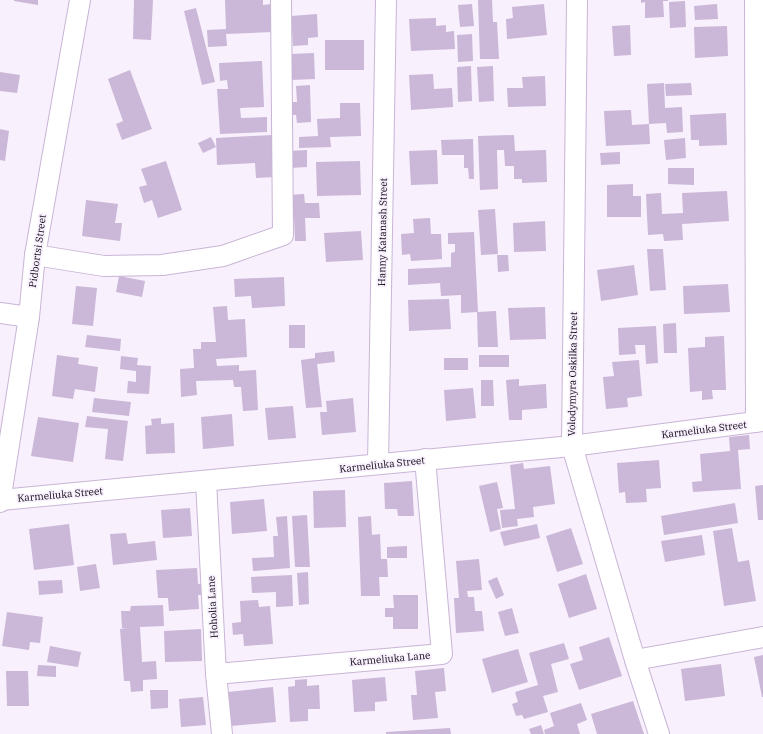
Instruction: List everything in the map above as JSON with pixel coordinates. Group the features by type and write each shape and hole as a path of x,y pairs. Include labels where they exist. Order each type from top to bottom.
{"street":[{"name":"Pidbortsi Street","path":"0,501 29,317 35,255 80,0"},
{"path":"35,255 104,266 162,265 223,256 283,235 281,0"},
{"name":"Hanny Katanash Street","path":"378,464 386,0"},
{"name":"Volodymyra Oskilka Street","path":"578,0 572,446 635,660 659,734"},
{"path":"755,0 760,422"},
{"path":"0,313 29,317"},
{"name":"Karmeliuka Street","path":"0,501 572,446 760,422"},
{"name":"Karmeliuka Lane","path":"216,674 442,654 425,460"},
{"name":"Hoholia Lane","path":"206,481 216,674 222,734"},
{"path":"635,660 763,637"}],"building":[{"path":"38,0 38,5 14,1"},
{"path":"134,0 153,0 151,40 133,39"},
{"path":"225,0 263,0 263,5 272,4 273,32 226,34 227,46 208,47 207,30 226,29"},
{"path":"478,0 492,0 493,22 497,22 499,59 480,59"},
{"path":"641,0 668,0 663,1 664,17 645,18 645,2 641,3"},
{"path":"685,1 686,27 670,28 669,2"},
{"path":"472,4 474,26 460,27 458,5"},
{"path":"544,4 547,35 507,39 506,19 513,18 512,7"},
{"path":"717,4 718,19 695,20 694,6"},
{"path":"196,8 215,82 202,85 184,11"},
{"path":"317,14 318,37 308,38 308,45 293,46 291,16"},
{"path":"436,18 436,26 446,25 446,32 454,31 455,49 411,51 409,19"},
{"path":"630,25 631,55 614,56 612,26"},
{"path":"727,26 728,56 695,58 694,27"},
{"path":"472,34 473,61 458,62 457,35"},
{"path":"325,40 364,40 364,70 325,70"},
{"path":"314,53 315,79 291,80 290,54"},
{"path":"262,61 264,107 240,108 241,118 267,117 267,132 220,134 217,89 228,89 227,80 220,81 219,63"},
{"path":"471,66 472,101 458,102 457,67"},
{"path":"493,66 494,101 479,102 477,67"},
{"path":"130,70 152,129 122,140 116,124 123,121 108,79"},
{"path":"0,72 20,75 17,93 0,91"},
{"path":"433,74 434,89 452,88 453,107 411,110 409,75"},
{"path":"545,76 546,106 508,107 507,88 523,88 522,77"},
{"path":"664,83 665,108 682,107 683,132 667,133 666,123 649,124 647,84"},
{"path":"691,83 692,95 666,96 665,84"},
{"path":"310,85 311,122 297,123 296,115 289,115 288,102 297,102 296,86"},
{"path":"340,103 360,103 361,136 330,137 331,147 299,148 299,137 318,136 317,119 340,118"},
{"path":"631,110 632,125 649,124 650,144 606,146 604,111"},
{"path":"726,113 727,145 699,146 699,140 691,140 690,115"},
{"path":"0,129 9,131 5,161 0,160"},
{"path":"272,135 274,177 256,178 255,163 217,165 216,138"},
{"path":"514,135 515,151 546,150 547,182 522,183 522,179 514,179 514,166 505,166 504,150 497,150 498,189 480,190 478,136"},
{"path":"211,137 216,147 203,153 198,143"},
{"path":"685,138 686,158 666,160 664,140"},
{"path":"473,139 474,179 469,179 468,168 464,168 464,155 442,155 441,140"},
{"path":"307,150 307,167 290,168 289,151"},
{"path":"437,150 438,184 411,185 409,151"},
{"path":"620,152 620,164 601,165 600,153"},
{"path":"166,161 182,210 158,218 152,200 144,203 139,187 147,185 141,169"},
{"path":"360,161 361,195 317,196 316,162"},
{"path":"668,168 694,168 694,185 668,184"},
{"path":"633,184 633,196 641,196 641,217 607,217 607,185"},
{"path":"727,191 729,221 682,224 683,240 664,241 663,234 648,235 646,194 661,193 662,214 683,213 682,193"},
{"path":"304,194 305,203 319,203 320,218 305,218 306,241 295,241 294,218 289,218 288,195"},
{"path":"86,200 118,204 115,223 122,223 120,241 82,236"},
{"path":"495,209 498,254 481,255 478,210"},
{"path":"430,218 431,234 441,234 442,259 411,261 410,254 402,255 401,234 414,233 413,219"},
{"path":"545,221 546,251 514,252 513,223"},
{"path":"361,231 363,260 326,262 324,233"},
{"path":"474,232 478,312 461,313 461,295 441,296 440,283 408,285 408,269 451,267 451,253 455,252 455,244 448,244 448,233"},
{"path":"647,249 663,249 666,290 650,291"},
{"path":"497,255 508,255 509,271 498,272"},
{"path":"634,265 638,295 601,301 597,270"},
{"path":"119,276 145,281 142,297 116,292"},
{"path":"284,277 285,306 252,308 251,296 235,297 234,279"},
{"path":"728,284 730,312 684,314 683,286"},
{"path":"76,286 97,288 93,326 72,324"},
{"path":"449,299 451,329 409,331 408,300"},
{"path":"227,306 228,320 245,319 247,357 216,359 217,366 239,365 239,371 256,370 258,410 243,411 241,387 234,387 233,380 196,381 197,395 181,397 180,369 194,368 193,349 201,349 201,342 216,342 213,307"},
{"path":"545,307 546,339 510,340 508,308"},
{"path":"496,311 498,347 478,347 477,312"},
{"path":"676,323 677,353 664,353 663,324"},
{"path":"289,325 305,325 305,348 289,348"},
{"path":"656,326 658,363 646,364 645,345 635,345 636,354 619,355 618,328"},
{"path":"87,335 121,339 120,351 85,347"},
{"path":"724,336 726,390 712,390 713,399 702,400 702,391 690,392 688,348 705,347 705,337"},
{"path":"334,351 335,362 317,364 322,407 306,408 301,360 315,358 315,353"},
{"path":"57,355 79,358 78,364 98,367 95,392 75,389 73,399 52,396"},
{"path":"479,355 509,355 509,367 479,367"},
{"path":"121,356 138,358 137,365 151,366 149,394 127,393 128,381 136,382 136,371 120,369"},
{"path":"444,358 468,358 468,370 444,370"},
{"path":"639,360 642,396 627,398 628,407 606,409 603,377 614,376 612,362"},
{"path":"519,379 519,386 546,384 547,408 522,410 522,420 509,420 506,380"},
{"path":"481,380 493,380 494,406 481,406"},
{"path":"473,388 476,418 446,421 444,390"},
{"path":"94,398 131,402 129,416 92,412"},
{"path":"353,398 356,432 322,435 320,412 327,412 326,401"},
{"path":"293,406 296,438 268,440 265,408"},
{"path":"232,414 234,446 203,449 201,417"},
{"path":"87,416 128,421 123,461 105,459 108,429 85,427"},
{"path":"38,417 79,423 73,462 31,456"},
{"path":"161,418 161,424 174,423 175,453 146,454 145,426 152,425 151,419"},
{"path":"749,435 750,449 738,450 741,489 693,492 692,482 702,481 700,454 730,451 729,437"},
{"path":"659,460 661,488 646,489 647,502 626,503 625,492 619,493 617,463"},
{"path":"523,463 524,469 550,466 555,504 533,507 534,517 517,519 518,526 502,528 500,510 515,509 510,465"},
{"path":"412,481 414,516 398,516 397,509 385,509 384,483"},
{"path":"497,482 503,508 497,509 501,529 490,532 479,486"},
{"path":"763,485 763,520 758,520 755,486"},
{"path":"345,490 346,527 314,528 313,491"},
{"path":"264,499 267,531 232,534 230,502"},
{"path":"735,503 738,523 664,535 661,516"},
{"path":"190,508 192,536 163,538 161,510"},
{"path":"307,515 310,567 295,567 292,516"},
{"path":"287,516 290,568 253,571 252,558 274,557 273,536 278,536 276,517"},
{"path":"371,516 372,535 380,534 381,559 387,559 388,577 379,577 380,596 361,596 358,517"},
{"path":"69,524 74,565 34,570 29,529"},
{"path":"537,524 540,538 504,546 500,532"},
{"path":"571,528 583,564 557,572 546,536"},
{"path":"732,528 738,562 749,560 756,601 724,606 713,531"},
{"path":"126,533 128,544 155,541 157,560 113,565 110,534"},
{"path":"702,535 705,555 665,562 661,541"},
{"path":"407,546 407,558 387,558 387,547"},
{"path":"479,559 482,590 467,591 468,597 474,597 475,611 482,611 484,631 456,633 454,598 459,598 456,561"},
{"path":"96,564 100,588 80,591 77,567"},
{"path":"197,568 198,584 206,583 207,595 198,595 199,609 169,611 168,598 158,598 156,570"},
{"path":"308,572 309,604 299,605 297,573"},
{"path":"586,574 597,609 569,618 558,584"},
{"path":"292,575 293,606 276,607 276,592 252,593 251,577"},
{"path":"497,577 504,595 496,599 488,581"},
{"path":"62,580 63,593 39,595 38,581"},
{"path":"393,595 418,595 418,629 393,629 393,617 385,617 385,608 394,608"},
{"path":"258,600 259,607 270,606 273,644 244,646 243,634 233,635 232,623 241,622 240,601"},
{"path":"163,605 164,626 140,627 142,662 156,661 157,679 143,680 143,691 131,692 130,681 124,681 120,629 127,628 122,628 121,611 130,611 131,606"},
{"path":"512,608 519,633 505,636 498,612"},
{"path":"7,612 43,617 40,643 30,642 29,650 2,646"},
{"path":"201,629 202,661 165,662 164,631"},
{"path":"609,637 622,676 579,690 570,664 583,660 579,647"},
{"path":"564,643 569,659 551,664 558,692 543,696 548,712 524,719 522,715 516,716 512,704 518,702 515,692 538,685 529,653"},
{"path":"50,646 81,652 78,667 47,662"},
{"path":"518,649 528,682 492,693 482,659"},
{"path":"763,655 763,697 762,697 754,657"},
{"path":"721,664 725,696 685,701 681,669"},
{"path":"38,665 56,666 56,677 37,676"},
{"path":"444,668 446,691 435,692 438,718 413,720 411,695 417,695 415,671"},
{"path":"6,671 28,671 29,706 7,706"},
{"path":"385,677 387,701 375,702 375,711 354,712 352,680"},
{"path":"307,679 307,686 319,685 320,709 308,709 308,721 290,722 288,687 295,686 295,680"},
{"path":"273,687 276,722 231,726 228,692"},
{"path":"150,690 168,690 168,708 151,709"},
{"path":"203,697 206,725 181,727 179,699"},
{"path":"633,701 644,734 597,734 591,714"},
{"path":"581,703 587,720 577,724 580,734 545,734 544,730 554,726 550,713"},
{"path":"541,725 544,734 531,734 529,729"},
{"path":"450,728 451,734 386,734 386,732"}]}
